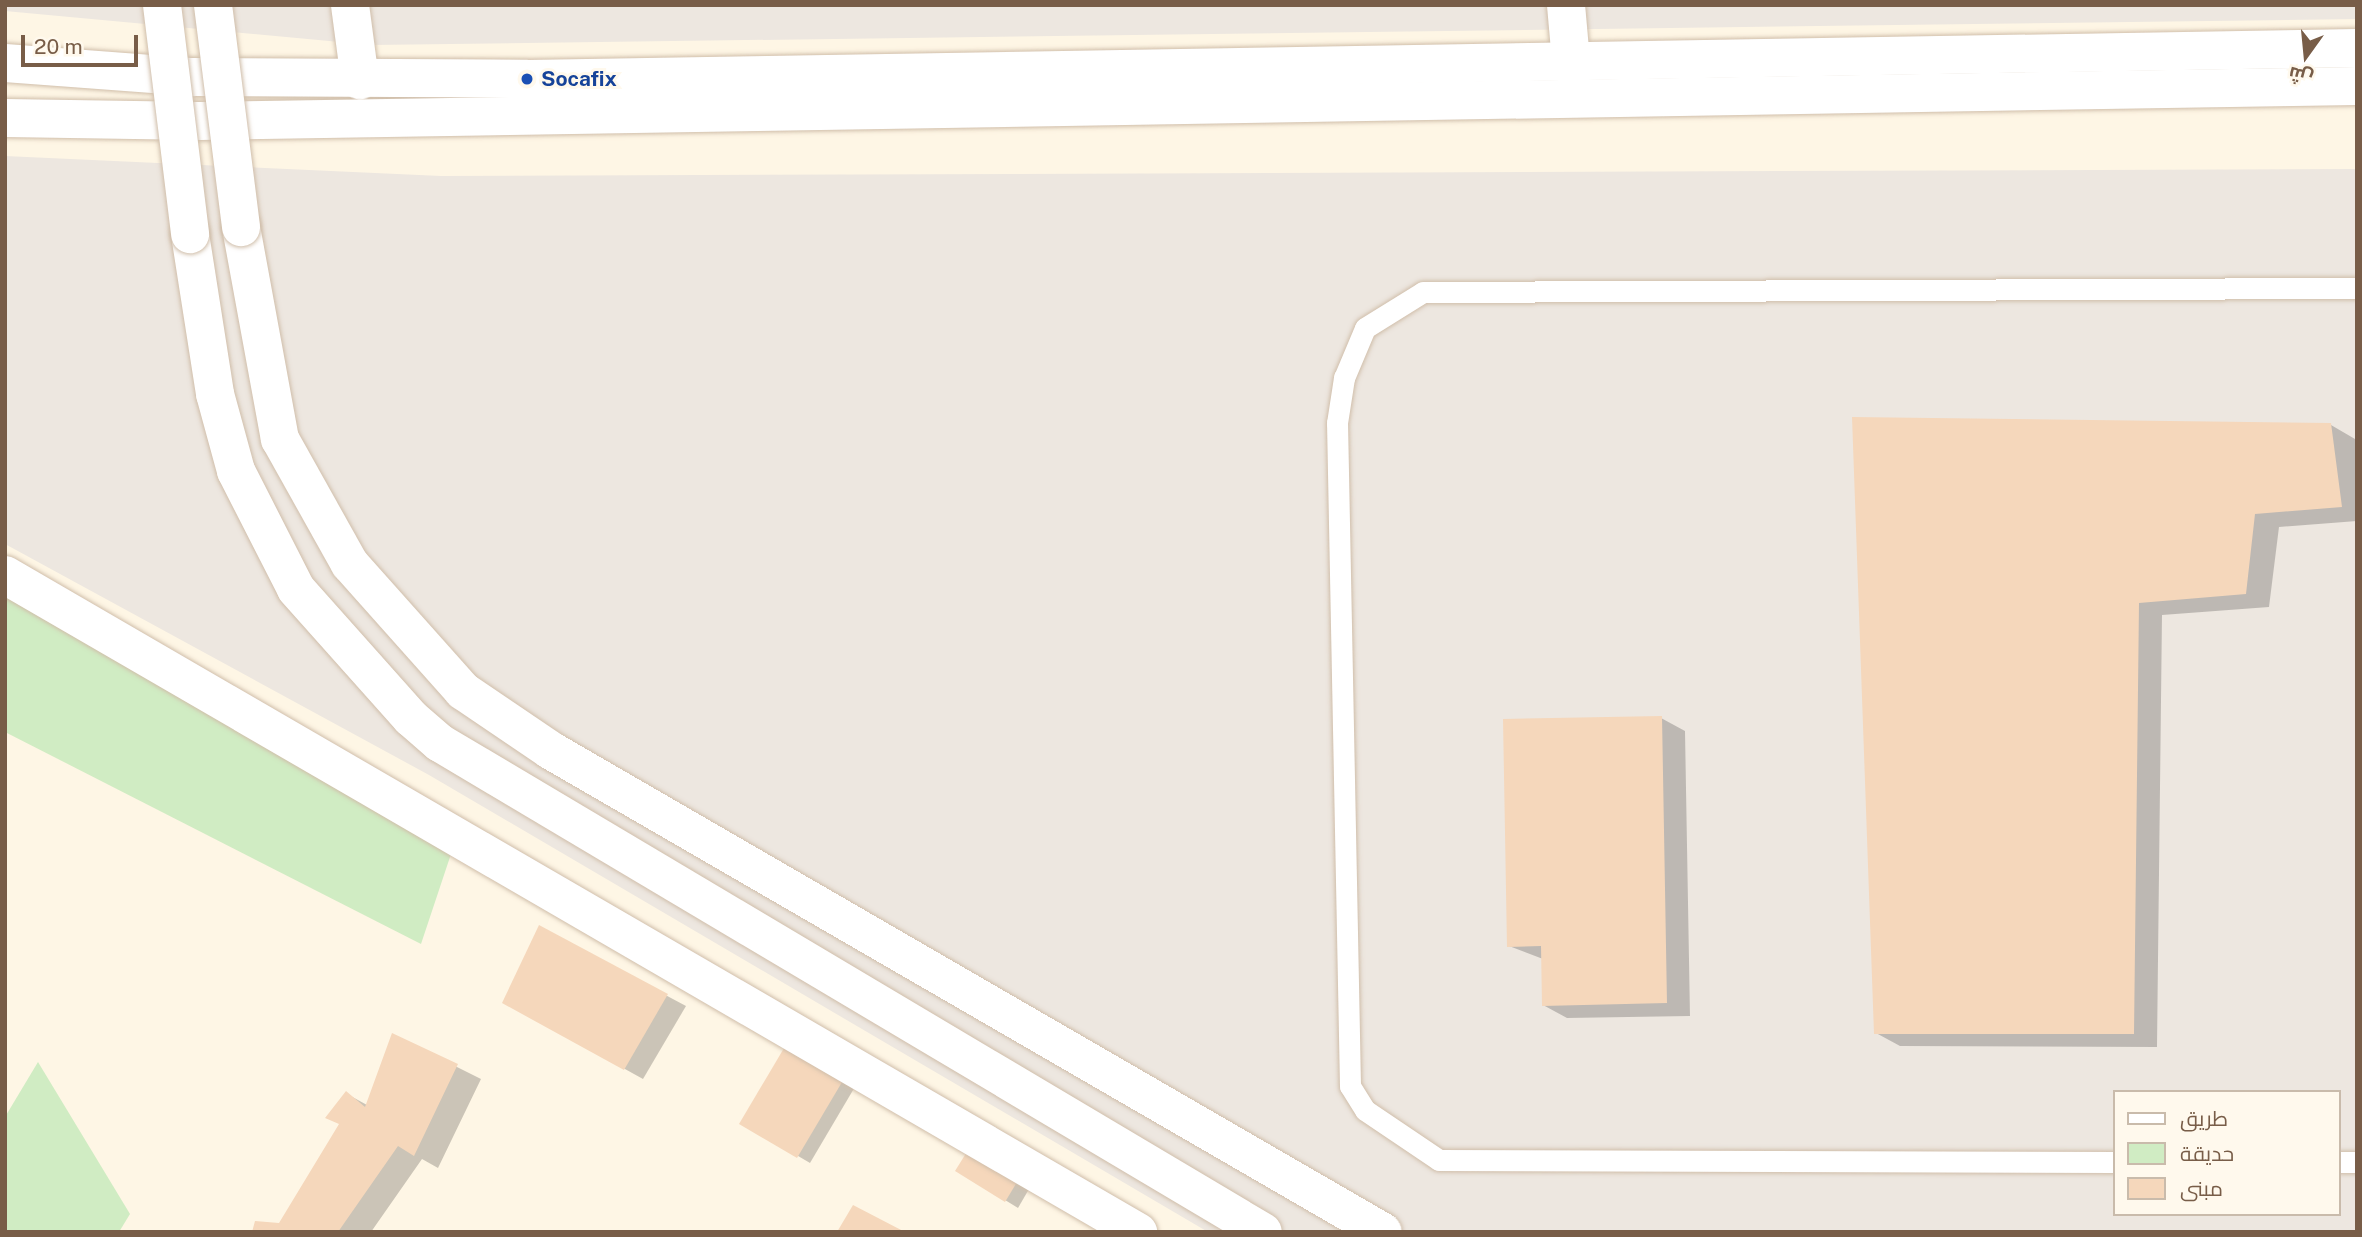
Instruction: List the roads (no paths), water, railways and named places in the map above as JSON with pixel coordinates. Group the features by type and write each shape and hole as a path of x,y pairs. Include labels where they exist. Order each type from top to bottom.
{"street":[{"path":"162,5 190,234 215,394 236,471 296,589 411,718 440,743 1263,1232"},
{"path":"213,5 241,227 280,439 350,564 463,691 550,750 1383,1232"},
{"path":"350,5 360,80"},
{"path":"1566,5 1571,61"},
{"path":"5,63 193,77 360,80 2357,48"},
{"path":"5,118 213,121 2357,86"},
{"path":"5,575 1139,1232"}],"lane":[{"path":"2114,1162 1439,1160 1365,1110 1350,1086 1337,423 1344,378 1365,328 1423,292 2357,288"}],"place":[{"name":"Socafix","path":"527,79"}]}
